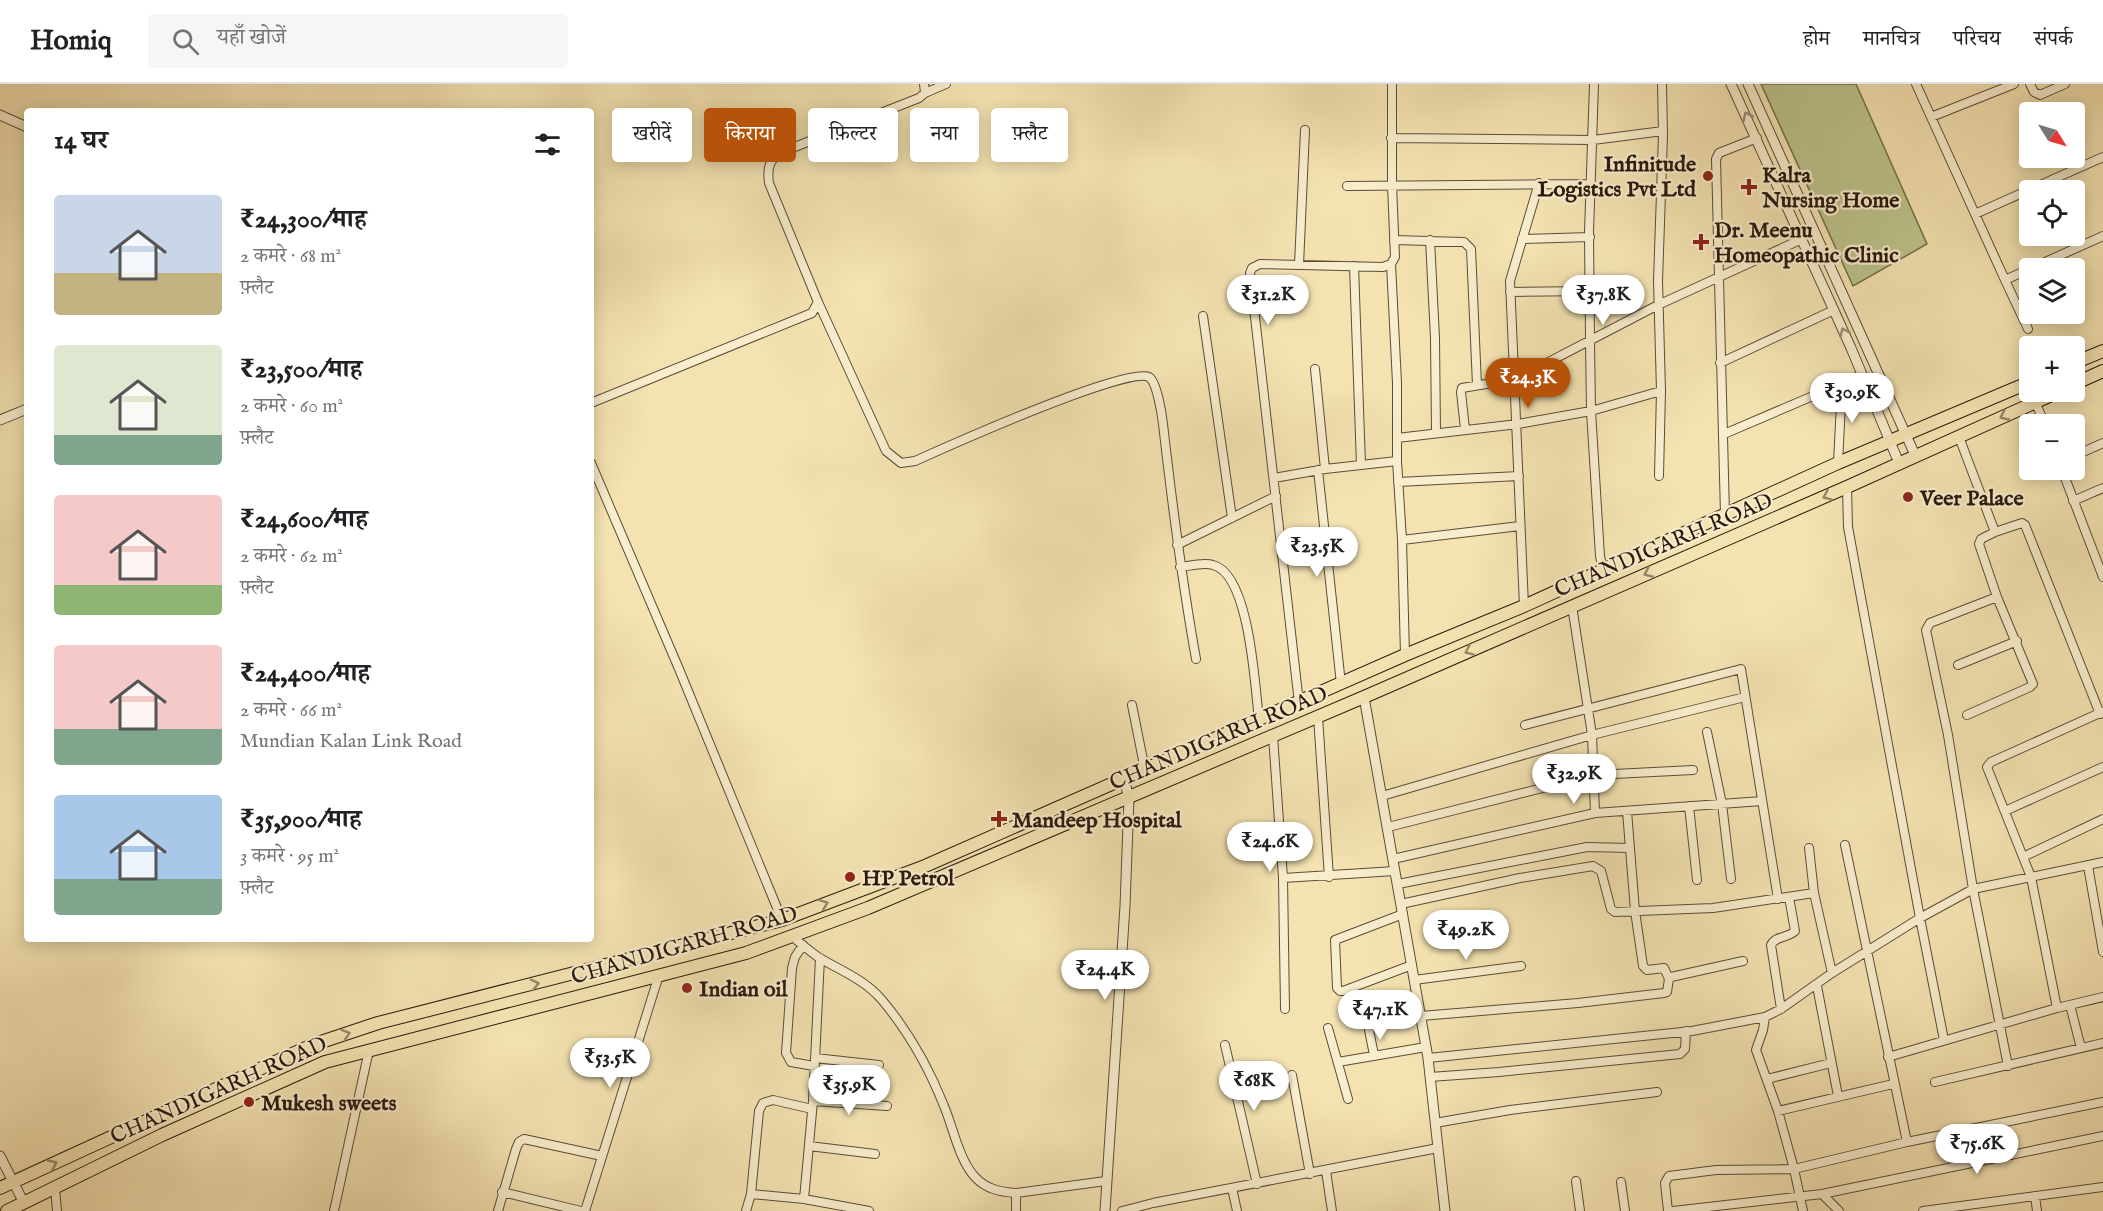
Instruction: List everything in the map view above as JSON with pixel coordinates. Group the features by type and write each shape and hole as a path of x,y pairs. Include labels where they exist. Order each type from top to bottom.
{"main road":[{"path":"2085,358 2103,351"},
{"path":"2085,379 2103,371"},
{"name":"CHANDIGARH ROAD","path":"0,1188 312,1045 378,1023 782,921 925,866 1524,606 1838,463 2019,387"},
{"name":"CHANDIGARH ROAD","path":"7,1211 162,1135 325,1062 798,941 868,908 1318,717 1847,487 2035,402"}],"street":[{"path":"924,84 925,93"},
{"path":"946,84 919,98 774,156 767,172 769,183 818,302 886,451 901,463 915,461 1074,394 1133,377 1147,376 1150,378 1154,383 1162,417 1180,567 1196,659"},
{"path":"1392,84 1395,257 1391,264 1397,373 1397,461 1405,656"},
{"path":"1594,84 1590,237 1591,411 1600,556 1603,570"},
{"path":"1659,476 1661,391 1658,305 1663,131 1662,84"},
{"path":"1731,84 1834,310 1899,463"},
{"path":"1748,84 1915,455"},
{"path":"1916,84 2028,329"},
{"path":"1931,117 2014,84"},
{"path":"2030,84 2034,92 2042,95 2065,84"},
{"path":"0,115 24,125"},
{"path":"1299,265 1305,130"},
{"path":"1392,138 1593,140 1663,131"},
{"path":"1725,515 1716,156 1757,138"},
{"path":"1975,214 2103,157"},
{"path":"1524,606 1516,379 1510,292 1511,275 1539,183"},
{"path":"1347,186 1591,184"},
{"path":"2005,280 2103,236"},
{"path":"1522,239 1590,237"},
{"path":"1465,429 1461,389 1516,379 1658,305 1802,239"},
{"path":"1394,240 1464,242 1471,249 1477,385"},
{"path":"1430,240 1435,338 1436,432"},
{"path":"1299,703 1250,273 1252,268 1260,264 1383,267 1391,264"},
{"path":"1354,266 1361,465"},
{"path":"1510,292 1591,291"},
{"path":"594,402 806,317 812,313 818,302"},
{"path":"1720,363 1834,310"},
{"path":"1203,316 1232,518"},
{"path":"1315,369 1321,470 1341,684"},
{"path":"1724,434 1862,375"},
{"path":"1838,463 1842,384"},
{"path":"1397,438 1518,424 1591,411 1661,391"},
{"path":"2035,402 2040,414"},
{"path":"0,420 24,410"},
{"path":"1959,437 1995,532"},
{"path":"2085,451 2103,443"},
{"path":"1274,478 1397,461"},
{"path":"594,470 679,669 782,921"},
{"path":"1398,482 1520,476"},
{"path":"2066,480 2103,578"},
{"path":"1847,487 1848,527 1944,1040"},
{"path":"2073,501 2103,488"},
{"path":"1177,545 1276,496"},
{"path":"1967,715 2032,685 2033,682 1997,597 1979,544 1981,539 1995,532 2022,523 2025,525 2101,713 1988,764 1988,771 2031,877 2057,1008"},
{"path":"1402,540 1520,526"},
{"path":"1180,567 1211,564 1222,571 1236,589 1247,626 1259,720"},
{"path":"1997,597 1930,623 1926,630 1948,735 1973,889 2008,1066"},
{"path":"1572,606 1592,735 1595,813"},
{"path":"1958,665 2017,641"},
{"path":"1526,725 1739,668 1743,671 1745,697 1778,898"},
{"path":"1364,697 1428,1058 1445,1211"},
{"path":"1382,796 1592,735 1745,697"},
{"path":"1132,705 1145,770"},
{"path":"1318,717 1329,877"},
{"path":"1707,732 1722,804 1731,879"},
{"path":"1273,736 1283,878 1285,1009"},
{"path":"2005,811 2103,766"},
{"path":"1388,827 1594,775 1693,770"},
{"path":"1105,1208 1125,906 1129,798 1124,779"},
{"path":"1393,859 1595,813 1762,801"},
{"path":"1689,806 1697,880"},
{"path":"1421,1016 1578,1003 1664,993 1667,990 1669,979 1664,968 1647,970 1643,968 1635,911 1627,811"},
{"path":"2023,856 2103,819"},
{"path":"1845,845 1868,950 1893,1084 1907,1142"},
{"path":"1398,884 1587,846 1630,848"},
{"path":"1809,848 1814,893 1832,973"},
{"path":"1428,1058 1686,1031 1765,1017 1781,1009 1832,973 1920,918 1973,889 2103,862"},
{"path":"1412,965 1343,991 1337,988 1335,940 1402,909 1520,878 1593,866 1602,871 1611,910 1615,912 1713,908 1814,893"},
{"path":"2088,866 2103,952"},
{"path":"1283,878 1329,877 1395,871"},
{"path":"1781,1009 1771,945 1773,941 1795,931 1789,897"},
{"path":"798,941 820,958 860,980 880,997 891,1011 924,1064 944,1106 960,1149 975,1177 995,1191 1016,1193 1106,1181"},
{"path":"798,941 792,968 786,1053 791,1062 879,1065"},
{"path":"804,1199 820,958"},
{"path":"1669,979 1743,961"},
{"path":"1414,980 1521,966"},
{"path":"502,1192 583,1211 659,975"},
{"path":"1816,986 1838,1096"},
{"path":"1888,1057 2103,997"},
{"path":"2070,1005 2081,1048"},
{"path":"1765,1017 1756,1050 1778,1111 1803,1211"},
{"path":"1367,1020 1374,1055"},
{"path":"1328,1028 1348,1099"},
{"path":"1430,1077 1680,1054 1685,1049 1686,1031"},
{"path":"1935,1082 2103,1043"},
{"path":"1225,1046 1257,1184"},
{"path":"1338,1062 1426,1047"},
{"path":"334,1211 369,1050"},
{"path":"1767,1079 1831,1063"},
{"path":"1292,1075 1310,1174"},
{"path":"1778,1111 1893,1084"},
{"path":"1435,1124 1510,1110 1657,1092"},
{"path":"746,1211 751,1194 759,1112 763,1103 773,1100 812,1105 887,1106"},
{"path":"2103,1102 1907,1142 1794,1169 1716,1170 1669,1176 1665,1179 1665,1183 1671,1211 1822,1194 2103,1136"},
{"path":"498,1211 516,1149 519,1142 524,1139 602,1156"},
{"path":"809,1146 875,1154"},
{"path":"1122,1211 1153,1203 1438,1149"},
{"path":"0,1156 24,1203"},
{"path":"1326,1171 1332,1211"},
{"path":"1576,1180 1580,1211"},
{"path":"1621,1182 1625,1211"},
{"path":"1923,1211 2103,1187"},
{"path":"55,1188 57,1211"},
{"path":"1232,1188 1238,1211"},
{"path":"1016,1193 1016,1211"},
{"path":"751,1194 818,1201 869,1211"},
{"path":"1822,1194 1839,1211"},
{"path":"2035,1196 2037,1211"},
{"path":"814,1211 818,1201"}],"green space":[{"path":"1761,84 1856,84 1927,244 1853,286"}],"place":[{"name":"Infinitude Logistics Pvt Ltd","path":"1708,176"},
{"name":"Kalra Nursing Home","path":"1749,187"},
{"name":"Dr. Meenu Homeopathic Clinic","path":"1701,242"},
{"name":"Veer Palace","path":"1908,497"},
{"name":"Mandeep Hospital","path":"999,819"},
{"name":"HP Petrol","path":"850,877"},
{"name":"Indian oil","path":"687,988"},
{"name":"Mukesh sweets","path":"249,1102"}]}
